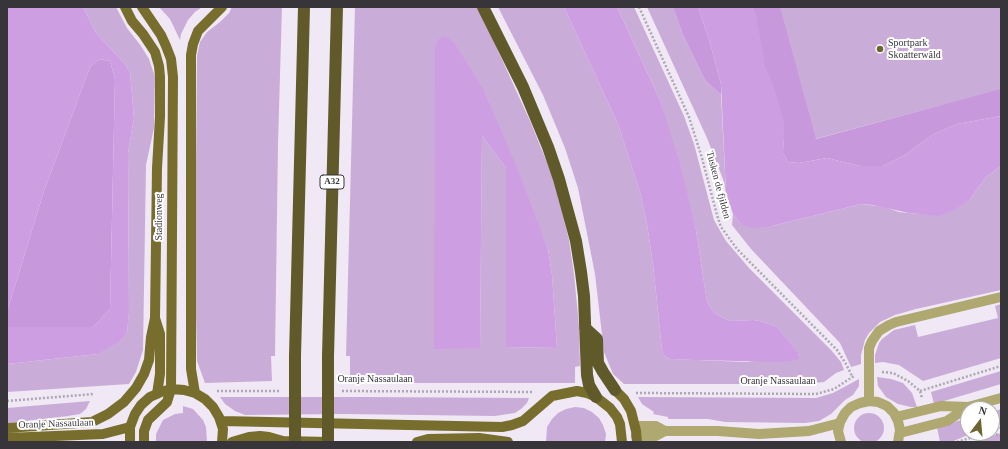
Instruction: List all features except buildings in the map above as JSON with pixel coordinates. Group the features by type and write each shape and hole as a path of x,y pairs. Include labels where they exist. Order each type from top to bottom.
{"highway":[{"path":"287,442 295,356 304,7"},
{"name":"A32","path":"328,442 328,356 337,7"},
{"path":"483,7 523,87 559,179 576,241 581,272 587,375 589,385 596,397"},
{"path":"585,328 597,339 598,363 602,372 615,390"}],"main road":[{"name":"Stadionweg","path":"125,7 132,21 155,52 160,77 155,318 160,334 160,374 157,394"},
{"name":"Stadionweg","path":"142,7 161,35 166,46 171,59 173,77 171,390"},
{"path":"195,393 191,369 191,55 193,44 198,32 222,7"},
{"path":"7,428 92,422 108,414 124,402 136,388 144,374 149,360 151,337 155,318"},
{"path":"144,442 144,431 148,420 167,402 171,390"},
{"path":"130,442 130,427 135,414 141,405 150,397 157,394 171,390 184,390 195,393 205,399 213,407 221,421 223,429 222,442"},
{"path":"221,421 502,427 518,423 527,418 552,396 577,391 596,397 610,408 617,416 620,424 622,439 636,439 635,426 628,404 615,390"},
{"name":"Oranje Nassaulaan","path":"7,438 103,434 130,427"},
{"path":"232,442 249,437 260,436 287,442 328,442"},
{"path":"417,442 428,439 479,438 508,442"}],"street":[{"path":"869,401 868,355 872,340 879,331 889,325 1001,297"},
{"path":"990,401 1001,398"},
{"path":"841,442 838,431 840,423 845,413 851,407 860,402 878,402 887,406 898,420 899,438 947,421 960,412"},
{"path":"896,417 941,406 960,407"},
{"path":"635,426 656,426 666,431 718,431 759,434 809,431 840,423"},
{"path":"636,439 656,436 666,431"}],"path":[{"name":"Tusken de fjilden","path":"639,7 689,117 721,226 741,254 837,350 852,376"},
{"name":"Oranje Nassaulaan","path":"636,393 816,394 834,389 852,376 868,372 893,372 908,381 920,391 1001,366"},
{"path":"217,391 288,391"},
{"name":"Oranje Nassaulaan","path":"336,391 533,392"},
{"path":"7,401 94,394"}],"shaded area":[{"path":"7,7 83,7 96,33 125,64 130,72 134,118 128,153 129,312 127,333 118,342 98,354 7,364 7,327 93,327 110,309 115,79 110,61 99,59 90,67 44,191 7,312"},
{"path":"83,7 116,7 127,28 149,59 155,77 154,128 146,165 143,350 136,372 129,384 7,392 7,364 98,354 127,333 129,311 128,153 134,118 130,72 125,64 96,33"},
{"path":"159,7 202,7 188,20 181,34 180,40 170,19"},
{"path":"232,7 282,7 278,143 275,356 271,356 272,381 205,383 197,361 195,270 197,56 200,42 207,32 229,13"},
{"path":"355,7 478,7 530,121 554,180 569,240 574,274 579,326 580,366 575,367 575,383 350,383 350,356 346,356","holes":["485,92 548,249 552,275 557,348 506,347 506,168 482,136 480,347 434,348"]},
{"path":"498,7 564,7 618,124 640,192 647,224 653,264 663,354 667,358 671,359 747,362 799,355 777,327 754,320 730,321 714,313 707,302 696,230 660,100 617,7 634,7 684,116 694,144 714,220 726,241 749,268 831,350 841,362 844,370 836,373 824,382 803,384 624,384 613,374 604,352 595,274 578,188 565,148 543,95"},
{"path":"564,7 617,7 660,100 680,164 696,230 707,302 714,313 730,321 754,320 777,327 798,353 799,357 797,360 781,362 693,360 671,359 667,358 663,354 653,264 647,224 640,192 618,124"},
{"path":"647,7 673,7 683,35 705,80 721,95 726,193 723,179 707,138"},
{"path":"673,7 698,7 721,84 721,95 705,80 683,35"},
{"path":"698,7 753,7 756,15 765,67 774,88 784,123 783,153 788,162 799,163 827,158 860,166 883,166 905,155 934,134 957,124 1001,116 1001,166 986,177 970,199 954,210 939,216 909,213 861,204 772,226 755,228 745,226 739,222 733,214 726,193 721,84"},
{"name":"Sportpark Skoatterwâld","path":"748,7 1001,7 1001,91 815,139 815,135 784,142"},
{"path":"753,7 780,7 816,139 1001,89 1001,116 957,124 934,134 905,155 883,166 860,166 827,158 799,163 788,162 783,153 784,123 774,88 765,67"},
{"path":"442,36 448,38 455,44 485,92 519,173 548,249 552,275 557,348 506,347 506,168 482,136 480,348 434,349 435,50 438,40"},
{"path":"99,59 110,61 115,79 110,309 93,327 7,327 7,312 44,191 90,67"},
{"path":"1001,166 1001,290 916,309 895,315 880,322 869,333 865,340 861,355 861,364 851,367 840,343 751,249 732,225 733,214 739,222 772,226 861,204 884,207 899,212 918,214 970,199 986,177"},
{"path":"1001,304 1001,358 923,381 899,365 883,362 875,363 875,355 879,343 894,330 915,325 918,337 998,318 995,306"},
{"path":"1001,371 1001,384 934,404 931,392"},
{"path":"877,377 903,383 912,393 917,407 898,404 886,397 878,386"},
{"path":"859,379 859,386 853,395 845,400 831,414 819,421 805,423 725,422 708,419 668,419 668,417 653,414 654,412 642,404 638,397 816,398 833,393"},
{"path":"220,397 529,398 527,403 515,413 495,416 343,414 245,415 235,411 225,404"},
{"path":"90,401 86,409 80,414 7,423 7,408"},
{"path":"183,406 193,409 203,420 206,427 207,442 156,442 156,434 163,420 175,414 183,413"},
{"path":"575,407 584,408 599,418 606,434 605,442 546,442 547,427 552,419 558,413"},
{"path":"1000,409 1001,409 1000,423"},
{"path":"869,413 875,414 883,422 883,434 875,442 869,443 863,442 855,434 854,428 855,422 863,414"},
{"path":"960,420 960,438 951,442 940,442 937,427"},
{"path":"1000,433 1001,442 979,442 1000,441"}],"place":[{"name":"Sportpark Skoatterwâld","path":"880,49"}]}
